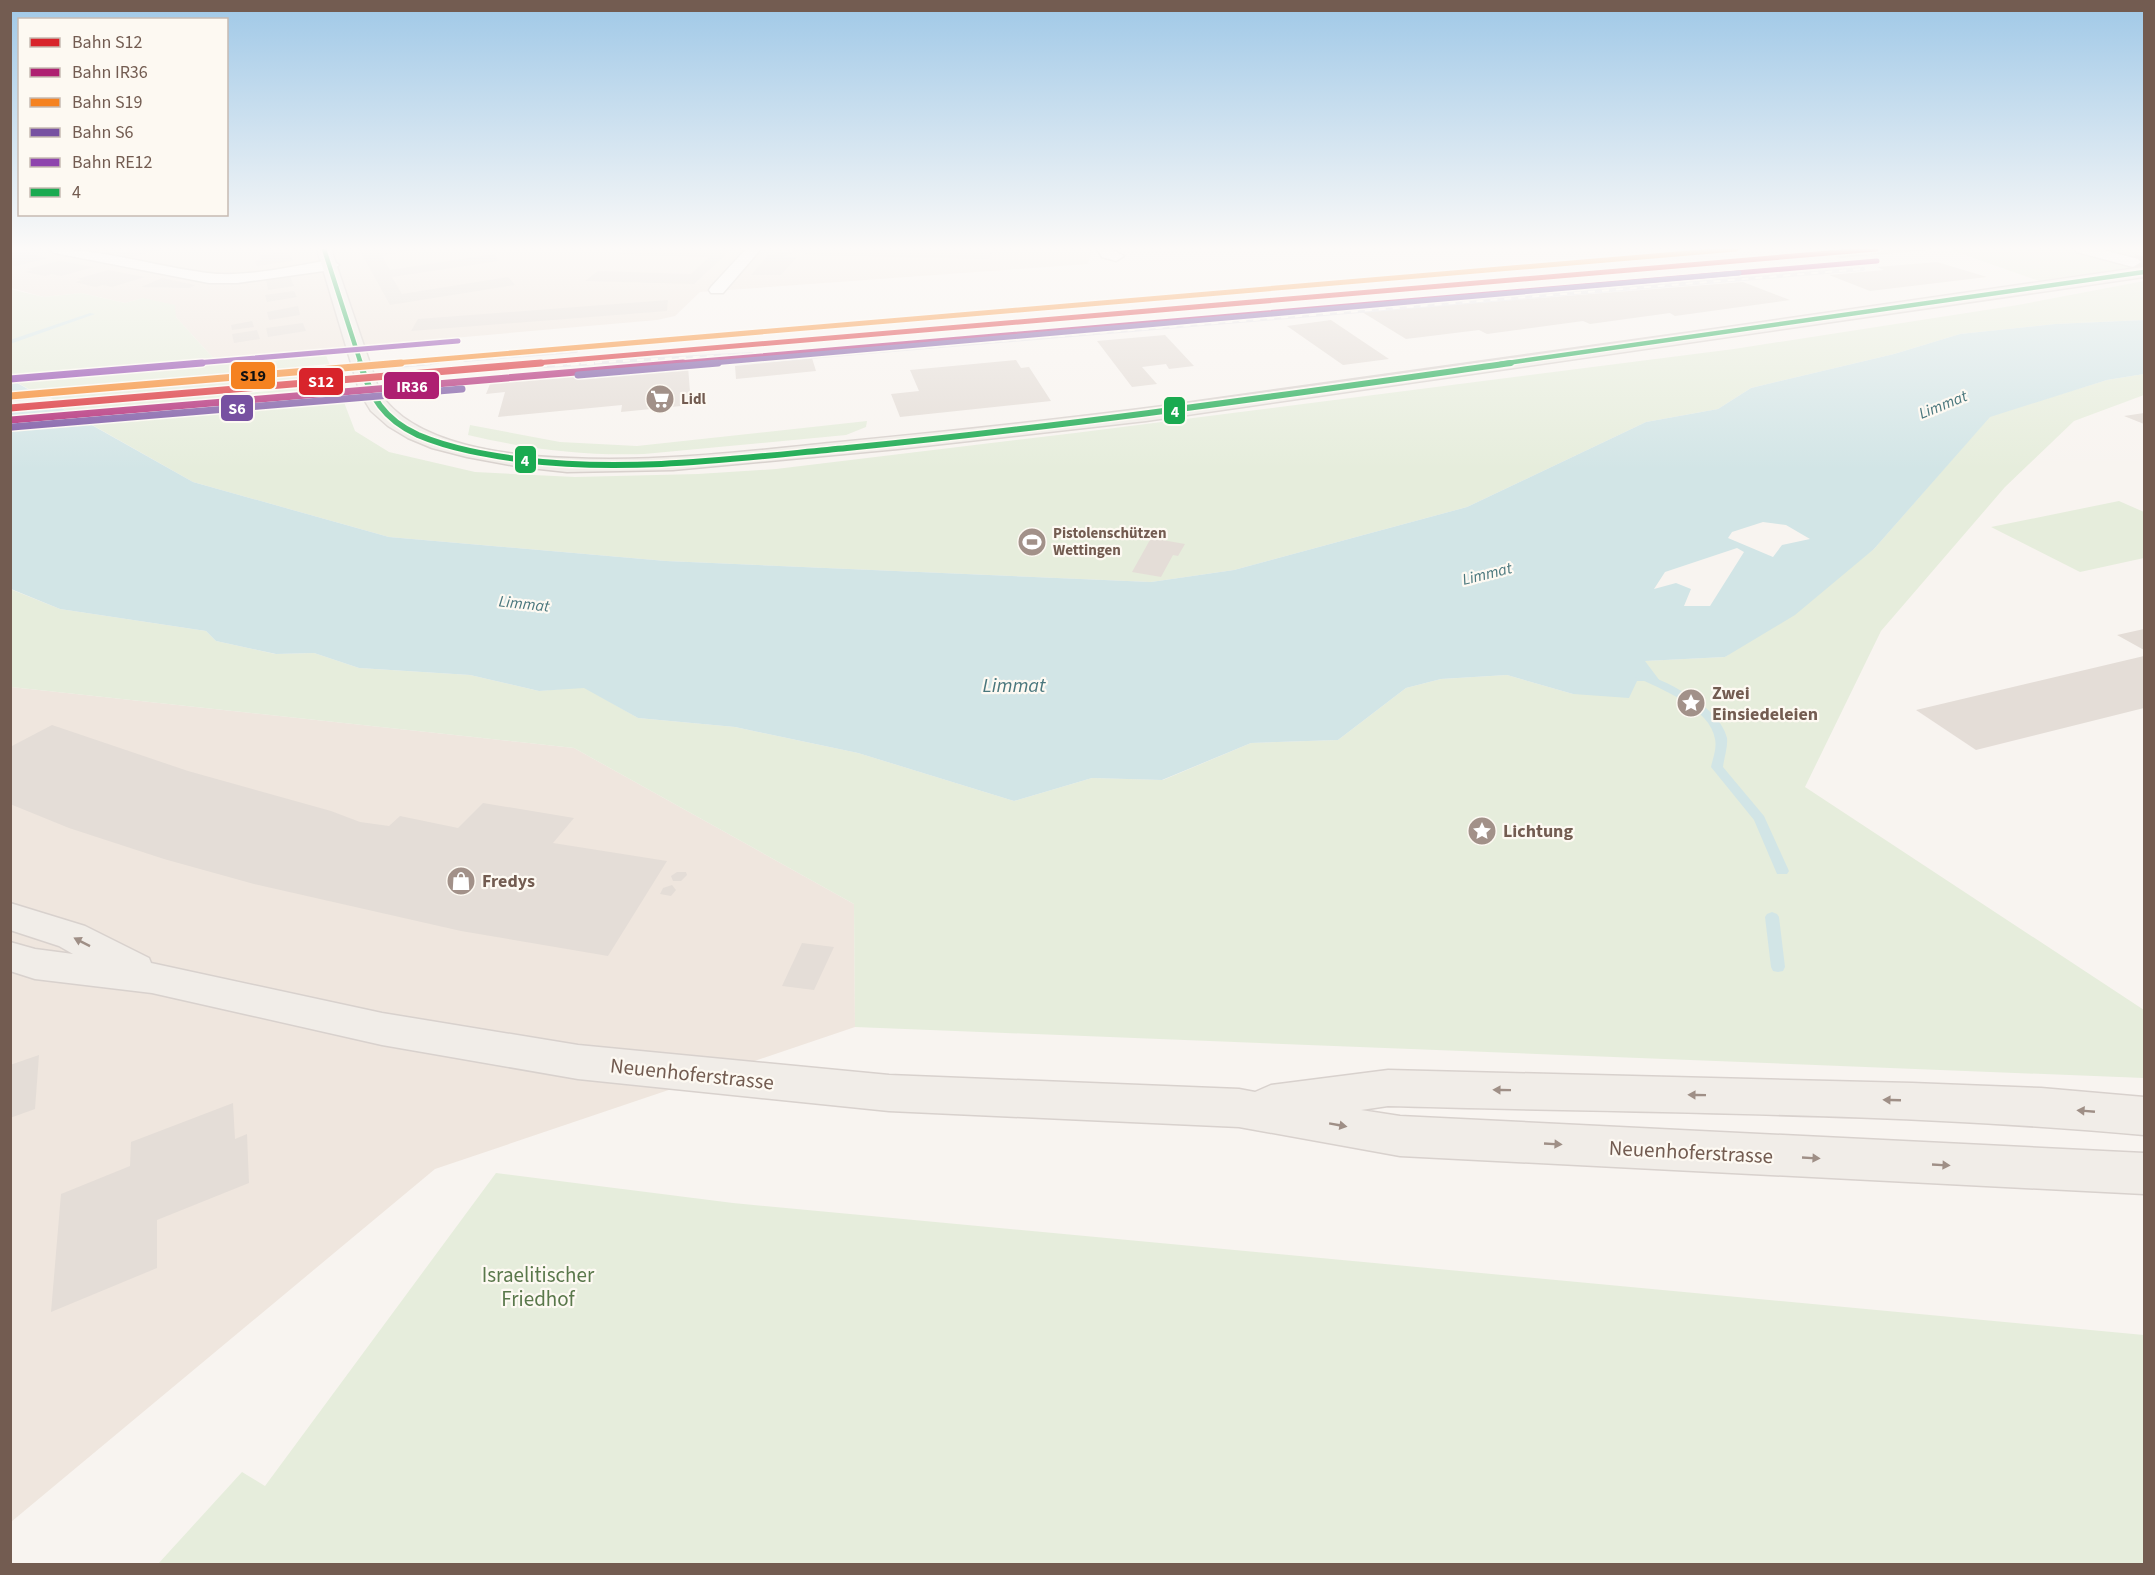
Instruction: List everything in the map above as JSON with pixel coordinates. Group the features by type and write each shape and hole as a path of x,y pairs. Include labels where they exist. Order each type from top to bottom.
{"main road":[{"path":"347,322 370,393 380,409 395,422 443,444 480,454 564,465 619,466 781,455 1131,417 1766,322"},
{"name":"Neuenhoferstrasse","path":"10,916 72,936 152,978"},
{"name":"Neuenhoferstrasse","path":"10,956 35,964 152,978 382,1029 578,1062 889,1093 1239,1108 1400,1136 2145,1174"},
{"name":"Neuenhoferstrasse","path":"1239,1108 1388,1088 1901,1101 2041,1107 2145,1116"}],"shaded area":[{"path":"181,322 629,322 214,359"},
{"path":"11,687 574,748 854,904 855,1027 435,1169 11,1522"}],"green space":[{"path":"10,322 181,322 214,359 324,350 355,431 389,452 475,472 575,477 698,474 776,469 1734,349 1905,322 2088,322 1960,334 1894,354 1751,388 1718,409 1646,422 1467,507 1234,570 1151,582 666,561 389,537 193,482 11,379"},
{"path":"2144,374 2144,395 2074,421 2005,487 1881,631 1805,787 2144,1010 2144,1078 855,1027 854,904 574,748 11,687 10,589 60,609 206,631 216,641 275,654 314,653 359,668 470,675 539,691 584,687 638,718 735,727 858,753 1014,801 1092,778 1163,780 1251,743 1338,740 1406,688 1441,679 1507,675 1573,694 1644,661 1725,657 1874,549 1990,416 2107,380"},
{"path":"867,421 866,427 846,435 644,454 556,451 468,435 470,425 560,442 637,446"},
{"path":"2119,501 2144,512 2144,558 2080,572 1991,527"},
{"name":"Israelitischer Friedhof","path":"496,1173 733,1203 2144,1335 2144,1564 158,1564 242,1472 265,1486"}],"water":[{"name":"Limmat","path":"2144,322 2144,374 2107,380 1990,417 1874,549 1795,615 1725,657 1645,661 1660,681 1637,681 1629,698 1573,694 1507,675 1441,679 1406,688 1338,740 1251,743 1162,780 1092,778 1014,801 858,753 735,727 638,718 584,688 539,691 470,675 359,668 314,653 276,654 216,641 206,631 60,609 11,589 10,379 193,482 389,537 666,561 1151,582 1234,570 1467,507 1646,422 1718,409 1751,388 1894,354 1960,334 2055,324","holes":["1763,522 1786,525 1810,539 1782,545 1773,557 1728,538 1732,532","1737,548 1744,552 1710,606 1684,606 1691,589 1676,583 1654,589 1665,572"]}],"pier":[{"path":"36,390 67,407 11,412 11,392"}],"building":[{"path":"252,322 254,327 232,330 231,325"},
{"path":"416,322 520,322 411,331"},
{"path":"1335,322 1389,359 1343,365 1287,326"},
{"path":"1379,322 1572,322 1487,334 1479,330 1406,339"},
{"path":"303,323 306,331 268,337 266,328"},
{"path":"257,330 260,339 234,343 232,334"},
{"path":"1165,335 1194,366 1169,369 1166,364 1142,367 1157,384 1132,387 1097,341"},
{"path":"812,358 816,371 736,379 735,366"},
{"path":"1016,360 1021,368 1029,367 1051,401 900,417 891,394 919,391 910,370"},
{"path":"688,366 691,405 621,412 622,405 498,417 505,392 486,394 490,384"},
{"path":"2144,413 2144,424 2124,416"},
{"path":"1151,538 1185,544 1178,556 1173,555 1161,577 1132,572"},
{"path":"2144,629 2144,650 2117,635"},
{"path":"2144,656 2144,708 1976,750 1916,710"},
{"path":"52,725 188,771 331,811 360,822 389,826 400,816 458,828 483,803 574,818 553,843 667,861 608,956 461,931 254,884 164,859 69,828 10,804 10,747"},
{"path":"677,872 686,872 687,875 681,881 673,881 671,876"},
{"path":"672,885 676,890 671,896 660,894 663,888"},
{"path":"802,943 834,947 814,990 782,986"},
{"path":"39,1055 35,1109 10,1118 10,1065"},
{"path":"233,1103 235,1139 247,1134 249,1183 157,1220 157,1268 51,1312 61,1194 130,1166 131,1142"}],"waterway":[{"path":"10,342 67,322"},
{"path":"1639,675 1688,700 1710,718 1718,728 1721,739 1717,767 1760,819 1782,871"},
{"path":"1772,917 1778,967"}],"railway":[{"path":"740,363 737,363 1222,322"},
{"path":"465,360 576,351"},
{"path":"567,364 752,354"},
{"path":"412,364 438,362"},
{"path":"10,399 430,363"},
{"path":"427,372 594,363"}],"rail line":[{"name":"S19","path":"10,396 873,322"},
{"name":"S12","path":"10,408 1013,322"},
{"name":"IR36","path":"11,420 1155,322"},
{"name":"S6","path":"578,375 1176,322"},
{"name":"RE12","path":"10,379 458,341"},
{"name":"S6","path":"12,427 462,389"}],"transit line":[{"name":"4","path":"347,322 370,393 395,422 416,434 440,443 494,456 567,465 637,465 708,461 948,438 1146,415 1792,322"}],"place":[{"name":"Lidl","path":"660,399"},
{"name":"Pistolenschützen Wettingen","path":"1032,542"},
{"name":"Zwei Einsiedeleien","path":"1691,703"},
{"name":"Lichtung","path":"1482,831"},
{"name":"Fredys","path":"461,881"}]}
